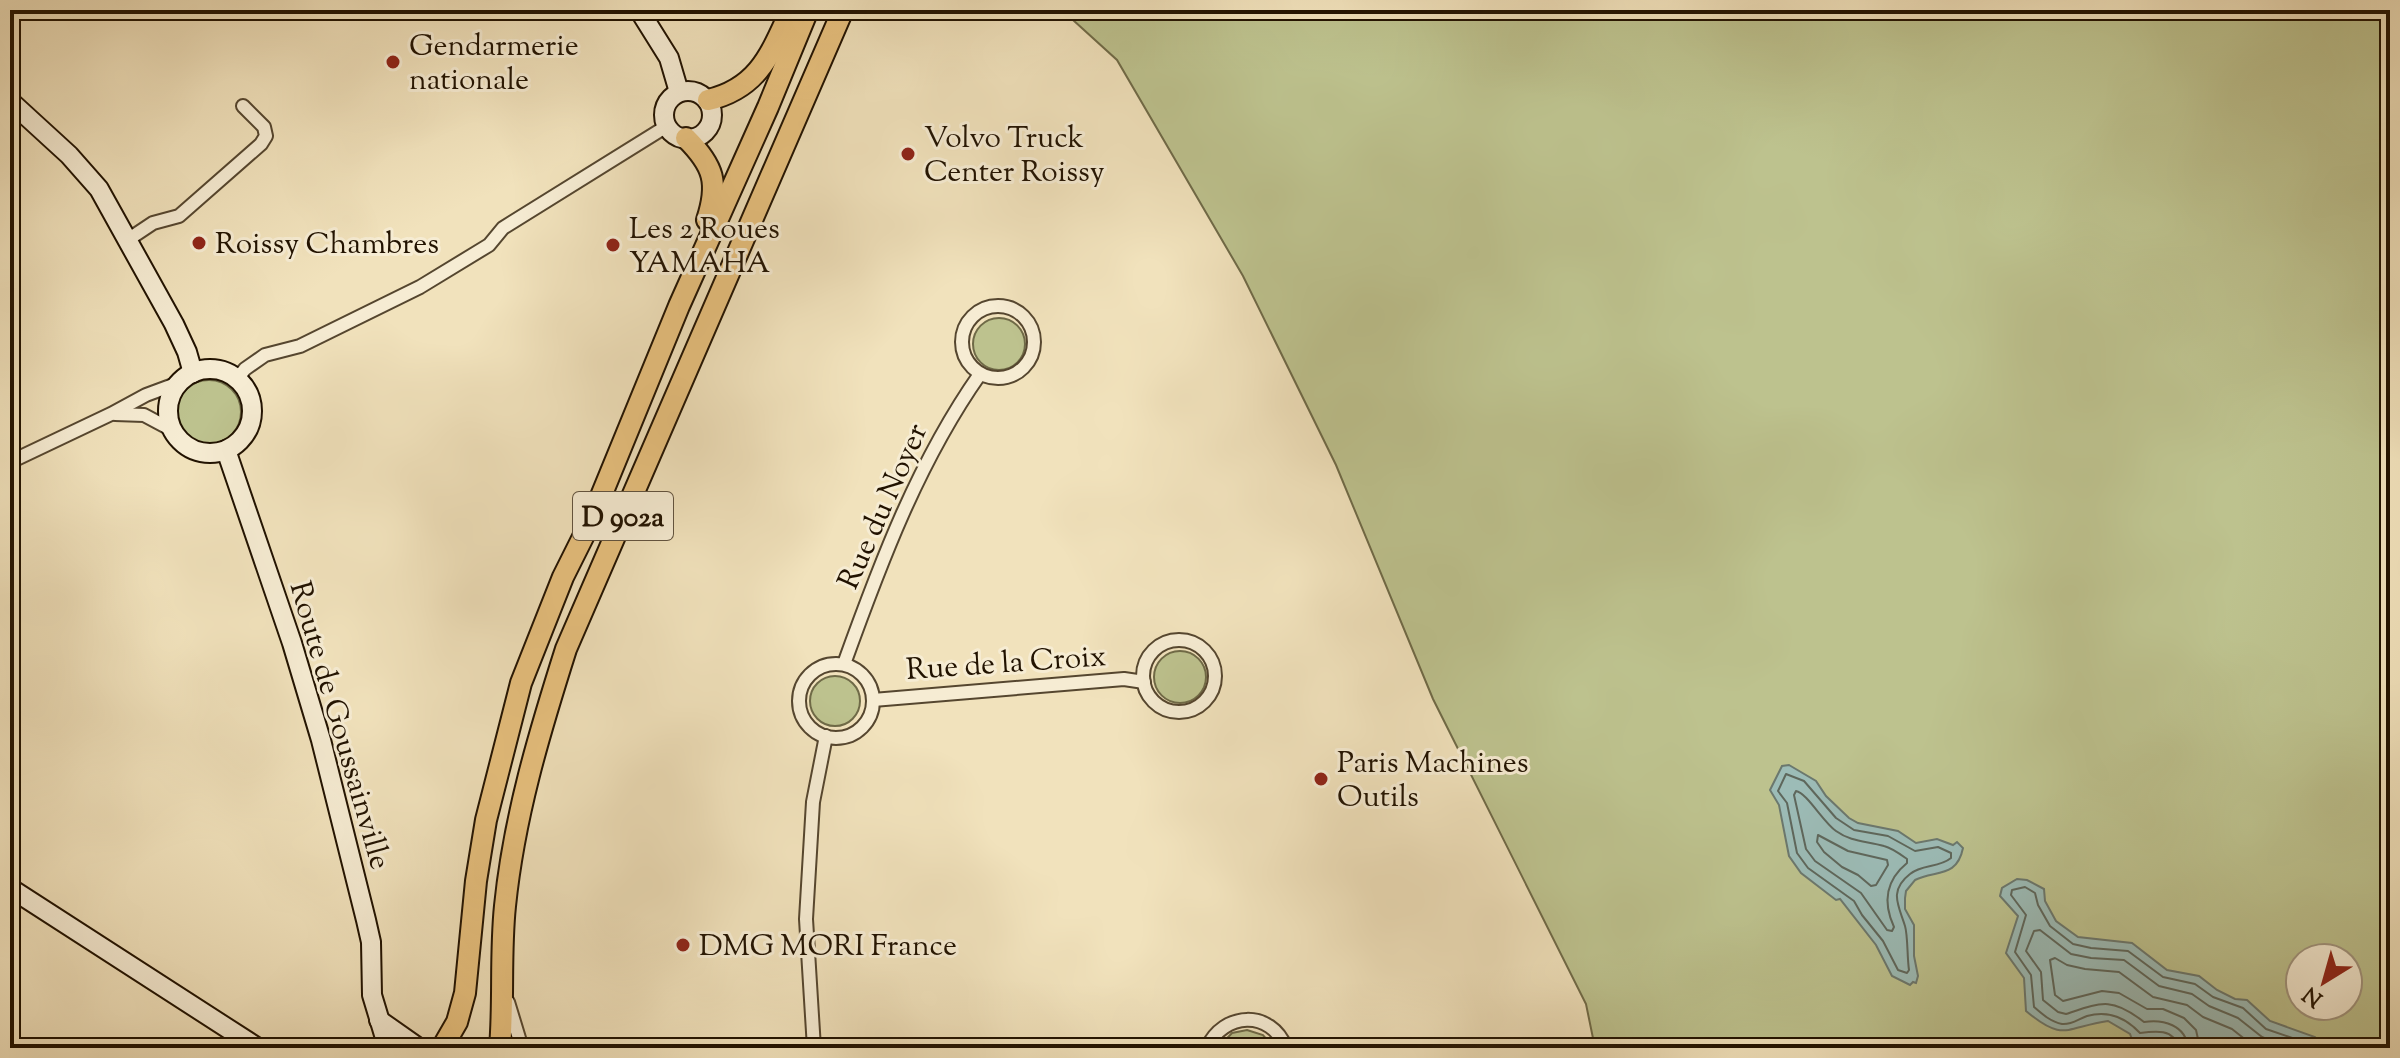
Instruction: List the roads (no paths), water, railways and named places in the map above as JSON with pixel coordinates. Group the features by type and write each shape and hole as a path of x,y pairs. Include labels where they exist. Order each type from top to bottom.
{"main road":[{"path":"708,100 748,82 766,63 791,10"},
{"name":"D 902a","path":"442,1048 457,1022 465,993 476,881 486,820 521,683 563,577 590,523 679,306 808,10"},
{"name":"D 902a","path":"500,1048 500,965 517,817 538,735 566,649 843,10"},
{"path":"679,306 713,203 713,173 701,153 686,138"}],"street":[{"path":"639,10 669,58 679,92"},
{"path":"695,91 708,100 711,123 701,135 679,137 667,126 665,110 672,97 679,92 695,91"},
{"path":"10,101 88,173 129,239 187,352 187,378 172,393 169,407 169,421 174,431 185,445 212,454 238,443 247,432 252,418 246,390 237,379 216,370 187,378 146,395 10,462"},
{"path":"129,239 153,223 179,216 261,144 266,136 264,127 243,106"},
{"path":"237,379 265,355 300,346 420,287 489,245 503,228 667,126"},
{"path":"986,308 1009,308 1028,322 1033,333 1032,356 1016,374 992,378 980,374 964,357 962,345 967,323 986,308"},
{"name":"Rue du Noyer","path":"844,664 886,550 909,500 959,403 980,374"},
{"path":"111,414 144,415 174,431"},
{"name":"Route de Goussainville","path":"226,450 292,643 321,740 371,942 372,995 388,1048"},
{"path":"1175,641 1185,641 1203,649 1215,674 1212,692 1207,700 1185,712 1174,712 1154,702 1144,682 1148,659 1155,649 1175,641"},
{"path":"844,664 865,677 873,700 867,722 858,730 837,738 815,731 801,714 800,691 805,681 822,666 844,664"},
{"name":"Rue de la Croix","path":"873,700 1124,679 1144,682"},
{"path":"814,1048 806,919 813,802 826,736"},
{"path":"10,888 258,1048"},
{"path":"500,965 522,1048"},
{"path":"1205,1047 1225,1025 1251,1019 1275,1030 1286,1048"},
{"path":"379,1020 419,1048"}],"water":[{"path":"1789,765 1816,781 1826,796 1858,823 1898,831 1916,843 1937,839 1953,845 1957,842 1963,848 1951,869 1915,880 1906,891 1905,909 1914,925 1916,983 1910,985 1892,976 1876,945 1840,899 1836,900 1801,873 1789,856 1779,805 1770,790 1782,766"},
{"path":"2017,879 2027,880 2044,889 2045,901 2056,921 2078,937 2132,943 2167,970 2199,976 2235,999 2247,1000 2270,1021 2315,1037 2325,1048 2173,1048 2156,1038 2138,1044 2133,1042 2130,1034 2108,1021 2066,1030 2049,1027 2026,1011 2024,978 2006,953 2018,916 2000,896 2002,888"}],"place":[{"name":"Gendarmerie nationale","path":"393,62"},
{"name":"Volvo Truck Center Roissy","path":"908,154"},
{"name":"Roissy Chambres","path":"199,243"},
{"name":"Les 2 Roues YAMAHA","path":"613,245"},
{"name":"Paris Machines Outils","path":"1321,779"},
{"name":"DMG MORI France","path":"683,945"}]}
